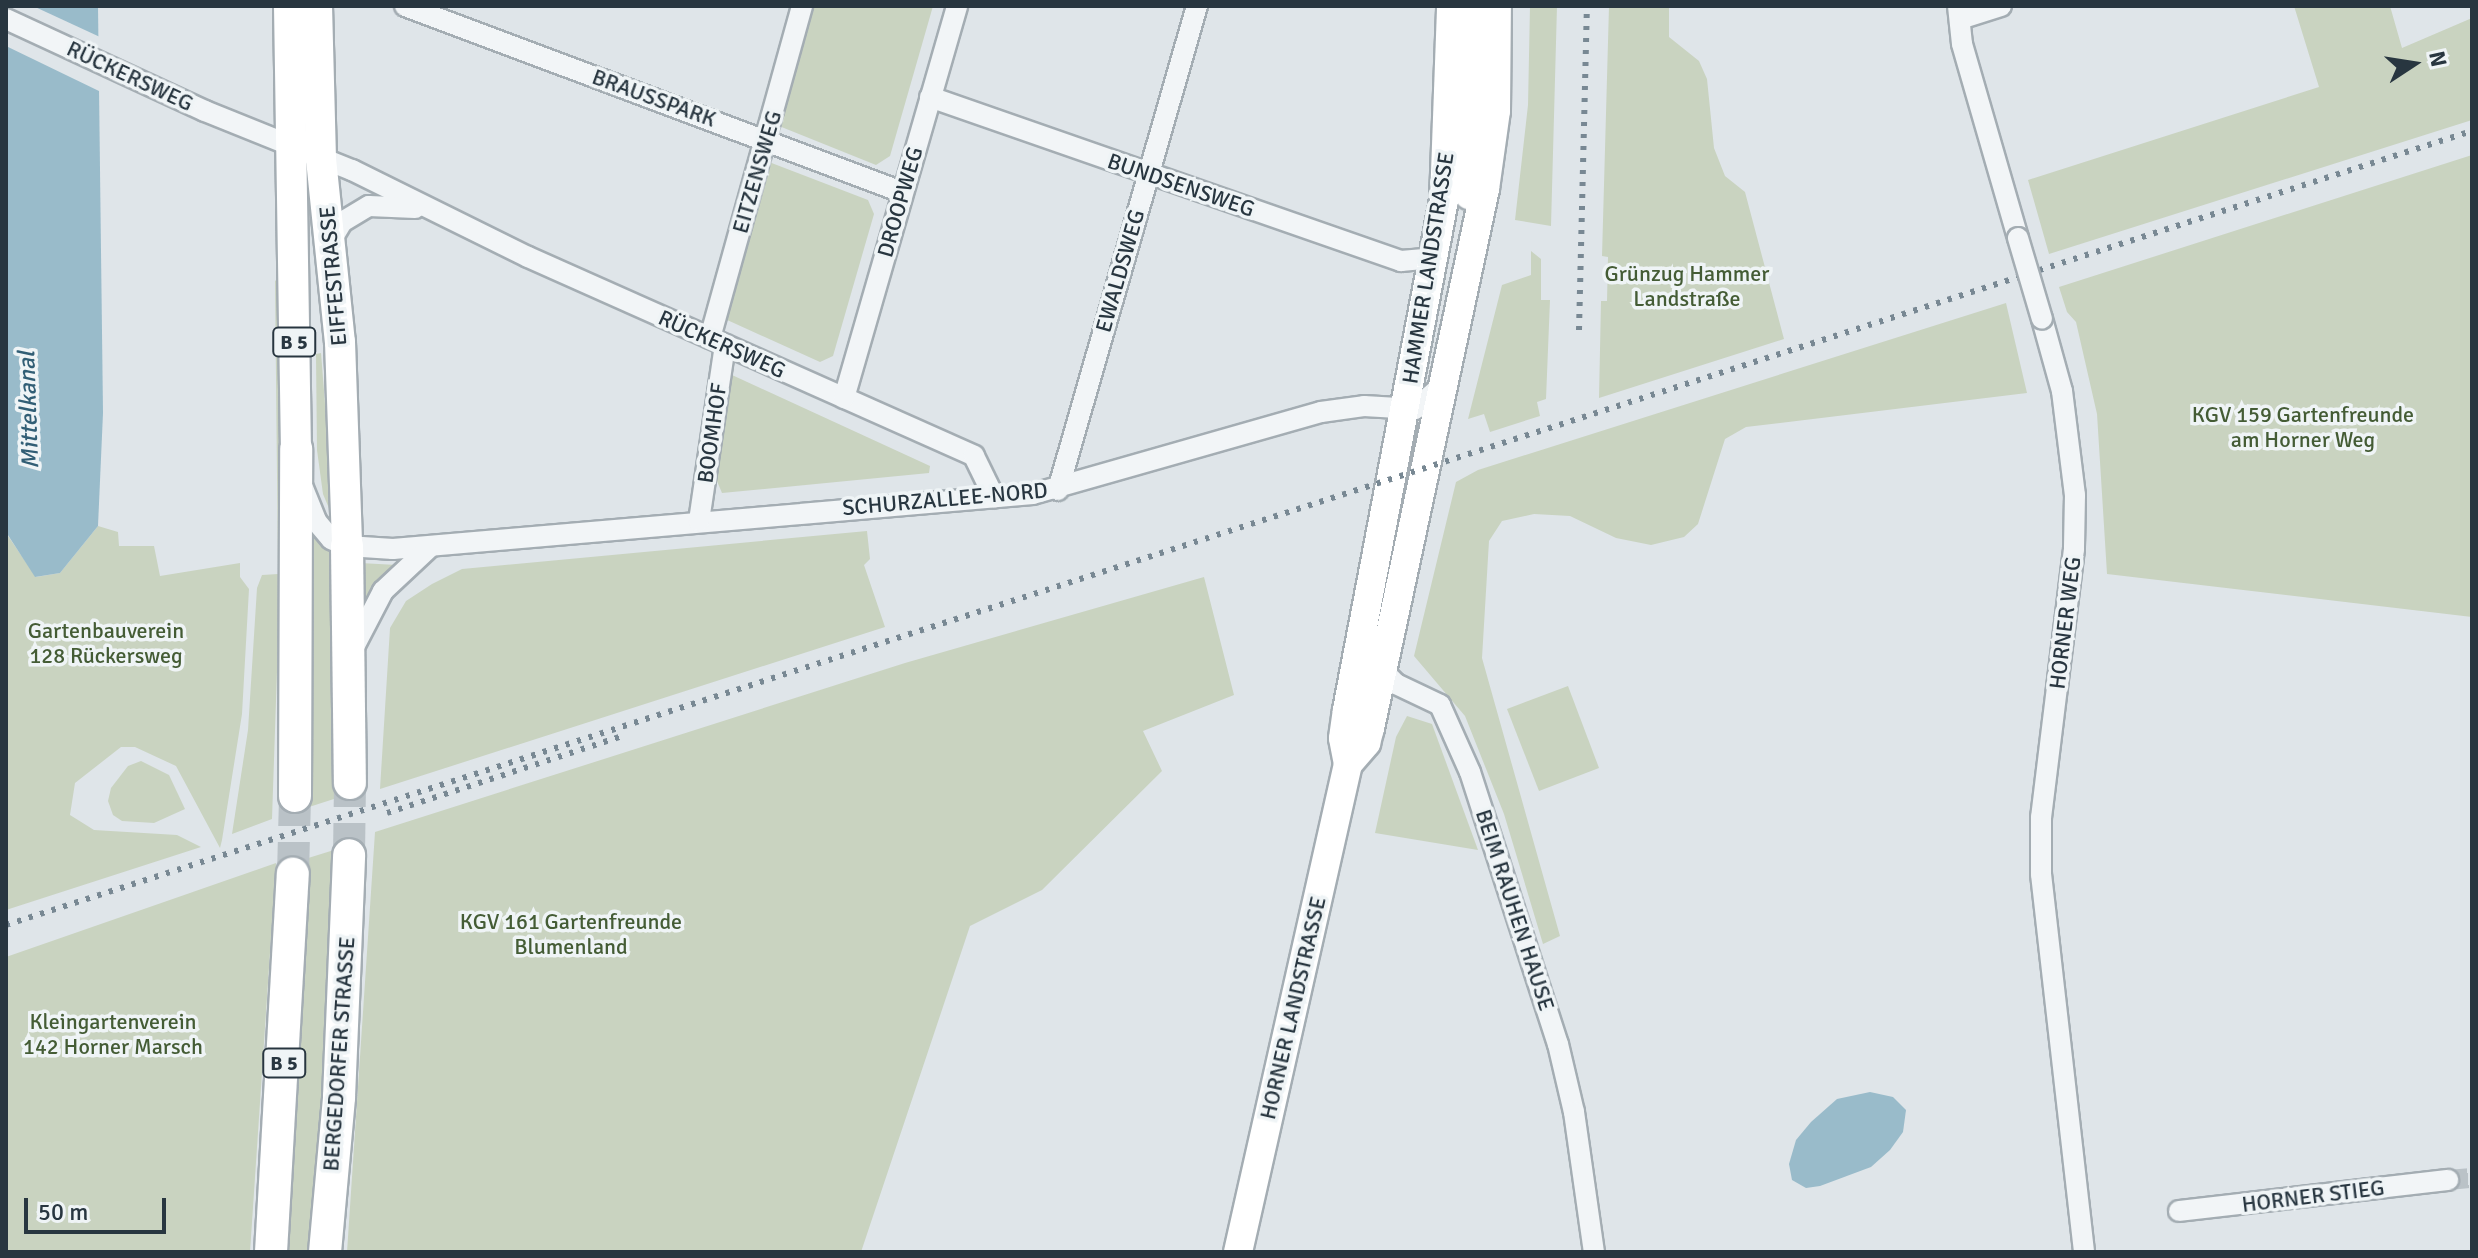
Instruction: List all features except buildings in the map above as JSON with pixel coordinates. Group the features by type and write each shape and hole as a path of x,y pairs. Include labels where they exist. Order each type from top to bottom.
{"highway":[{"name":"B 5","path":"295,796 296,449"},
{"name":"B 5","path":"347,546 350,783"},
{"name":"BERGEDORFER STRASSE","path":"325,1252 339,1097 349,855"},
{"name":"B 5","path":"271,1252 293,874"}],"main road":[{"name":"EIFFESTRASSE","path":"289,6 296,449"},
{"name":"EIFFESTRASSE","path":"317,6 321,159 340,342 347,546"},
{"name":"HAMMER LANDSTRASSE","path":"1391,482 1447,170 1451,6"},
{"path":"1465,280 1475,6"},
{"name":"HAMMER LANDSTRASSE","path":"1424,471 1495,126 1497,6"},
{"name":"HORNER LANDSTRASSE","path":"1348,764 1366,743 1383,675 1424,471"},
{"name":"HORNER LANDSTRASSE","path":"1238,1252 1348,764 1343,738 1391,482"}],"street":[{"name":"BRAUSSPARK","path":"405,6 902,192"},
{"name":"EITZENSWEG","path":"717,342 802,6"},
{"name":"DROOPWEG","path":"844,398 957,6"},
{"name":"EWALDSWEG","path":"1058,490 1197,6"},
{"path":"1959,13 2001,6"},
{"name":"HORNER WEG","path":"1959,13 1962,44 2062,391 2075,495 2074,549 2041,817 2041,874 2084,1252"},
{"name":"RÜCKERSWEG","path":"6,19 974,456 994,497"},
{"name":"BUNDSENSWEG","path":"930,97 1401,261 1433,258"},
{"name":"RÜCKERSWEG","path":"330,242 342,222 369,206 431,210"},
{"name":"BOOMHOF","path":"699,521 717,342"},
{"path":"1404,411 1428,401 1440,387"},
{"name":"SCHURZALLEE-NORD","path":"347,546 430,547 1058,490 1333,410 1364,406 1404,411"},
{"path":"296,449 316,521 327,536 347,546"},
{"path":"349,658 383,591 430,547"},
{"path":"1367,610 1373,654 1383,675"},
{"name":"BEIM RAUHEN HAUSE","path":"1383,675 1440,705 1470,772 1558,1044 1574,1112 1594,1252"},
{"name":"HORNER STIEG","path":"2179,1211 2448,1180"}],"green space":[{"path":"813,6 933,6 890,156 876,165 779,126"},
{"path":"1530,6 1557,6 1551,226 1515,220 1528,105"},
{"name":"Grünzug Hammer Landstraße","path":"1609,6 1669,6 1669,37 1699,61 1707,79 1714,148 1725,176 1745,192 1784,339 1599,398 1601,301 1607,301 1608,257 1602,256"},
{"path":"2294,6 2390,6 2402,48 2472,18 2472,120 2049,254 2028,180 2319,87"},
{"name":"KGV 159 Gartenfreunde am Horner Weg","path":"2472,155 2472,617 2107,574 2097,414 2076,322 2067,312 2059,287"},
{"path":"769,162 868,200 874,214 833,356 820,362 725,319"},
{"path":"1531,251 1541,259 1541,300 1550,300 1546,399 1537,402 1540,416 1490,432 1484,414 1468,419 1502,285 1531,275"},
{"path":"275,280 282,288 285,577 279,613 272,819 232,834 248,730 257,588 262,575 278,574"},
{"path":"2006,303 2027,393 1746,427 1725,439 1698,524 1684,537 1651,545 1616,538 1570,516 1534,514 1502,521 1489,541 1482,658 1560,936 1543,944 1504,814 1465,716 1414,656 1456,482 1478,470"},
{"path":"321,353 331,513 323,494 317,450 316,354"},
{"path":"732,375 930,466 929,473 722,493 714,474"},
{"name":"Gartenbauverein 128 Rückersweg","path":"98,526 118,532 119,546 154,546 160,576 240,563 240,577 249,589 242,714 222,840 220,848 176,766 135,747 121,747 75,783 70,815 94,830 177,835 201,847 6,910 6,533 36,577 60,573"},
{"path":"309,528 335,550 337,798 309,807"},
{"path":"867,531 870,559 864,565 885,627 380,789 390,628 406,601 432,584 462,569"},
{"path":"360,563 397,565 362,610"},
{"name":"KGV 161 Gartenfreunde Blumenland","path":"1204,577 1234,695 1143,731 1162,771 1042,890 970,926 861,1252 347,1252 375,832 905,663"},
{"path":"1568,686 1599,768 1539,791 1507,709"},
{"path":"1407,716 1432,724 1478,850 1375,833 1396,737"},
{"path":"141,761 169,775 185,809 154,823 122,821 113,815 108,801 111,788 128,766"},
{"path":"334,850 332,977 312,1252 285,1252 305,859"},
{"name":"Kleingartenverein 142 Horner Marsch","path":"276,863 250,1252 6,1252 6,957"}],"water":[{"name":"Mittelkanal","path":"6,6 98,6 103,413 98,526 60,573 35,577 6,532"},
{"path":"1870,1092 1893,1097 1906,1110 1903,1132 1890,1150 1871,1167 1820,1186 1806,1188 1792,1180 1789,1164 1796,1140 1811,1122 1837,1099"}],"pier":[{"path":"6,6 33,6 100,37 101,92 6,46"}],"tunnel":[{"path":"349,855 350,783"},
{"path":"293,874 295,796"},
{"path":"2448,1180 2472,1178"}],"railway":[{"path":"1579,330 1587,6"},
{"path":"6,925 2472,131"},
{"path":"387,813 623,736"}]}
